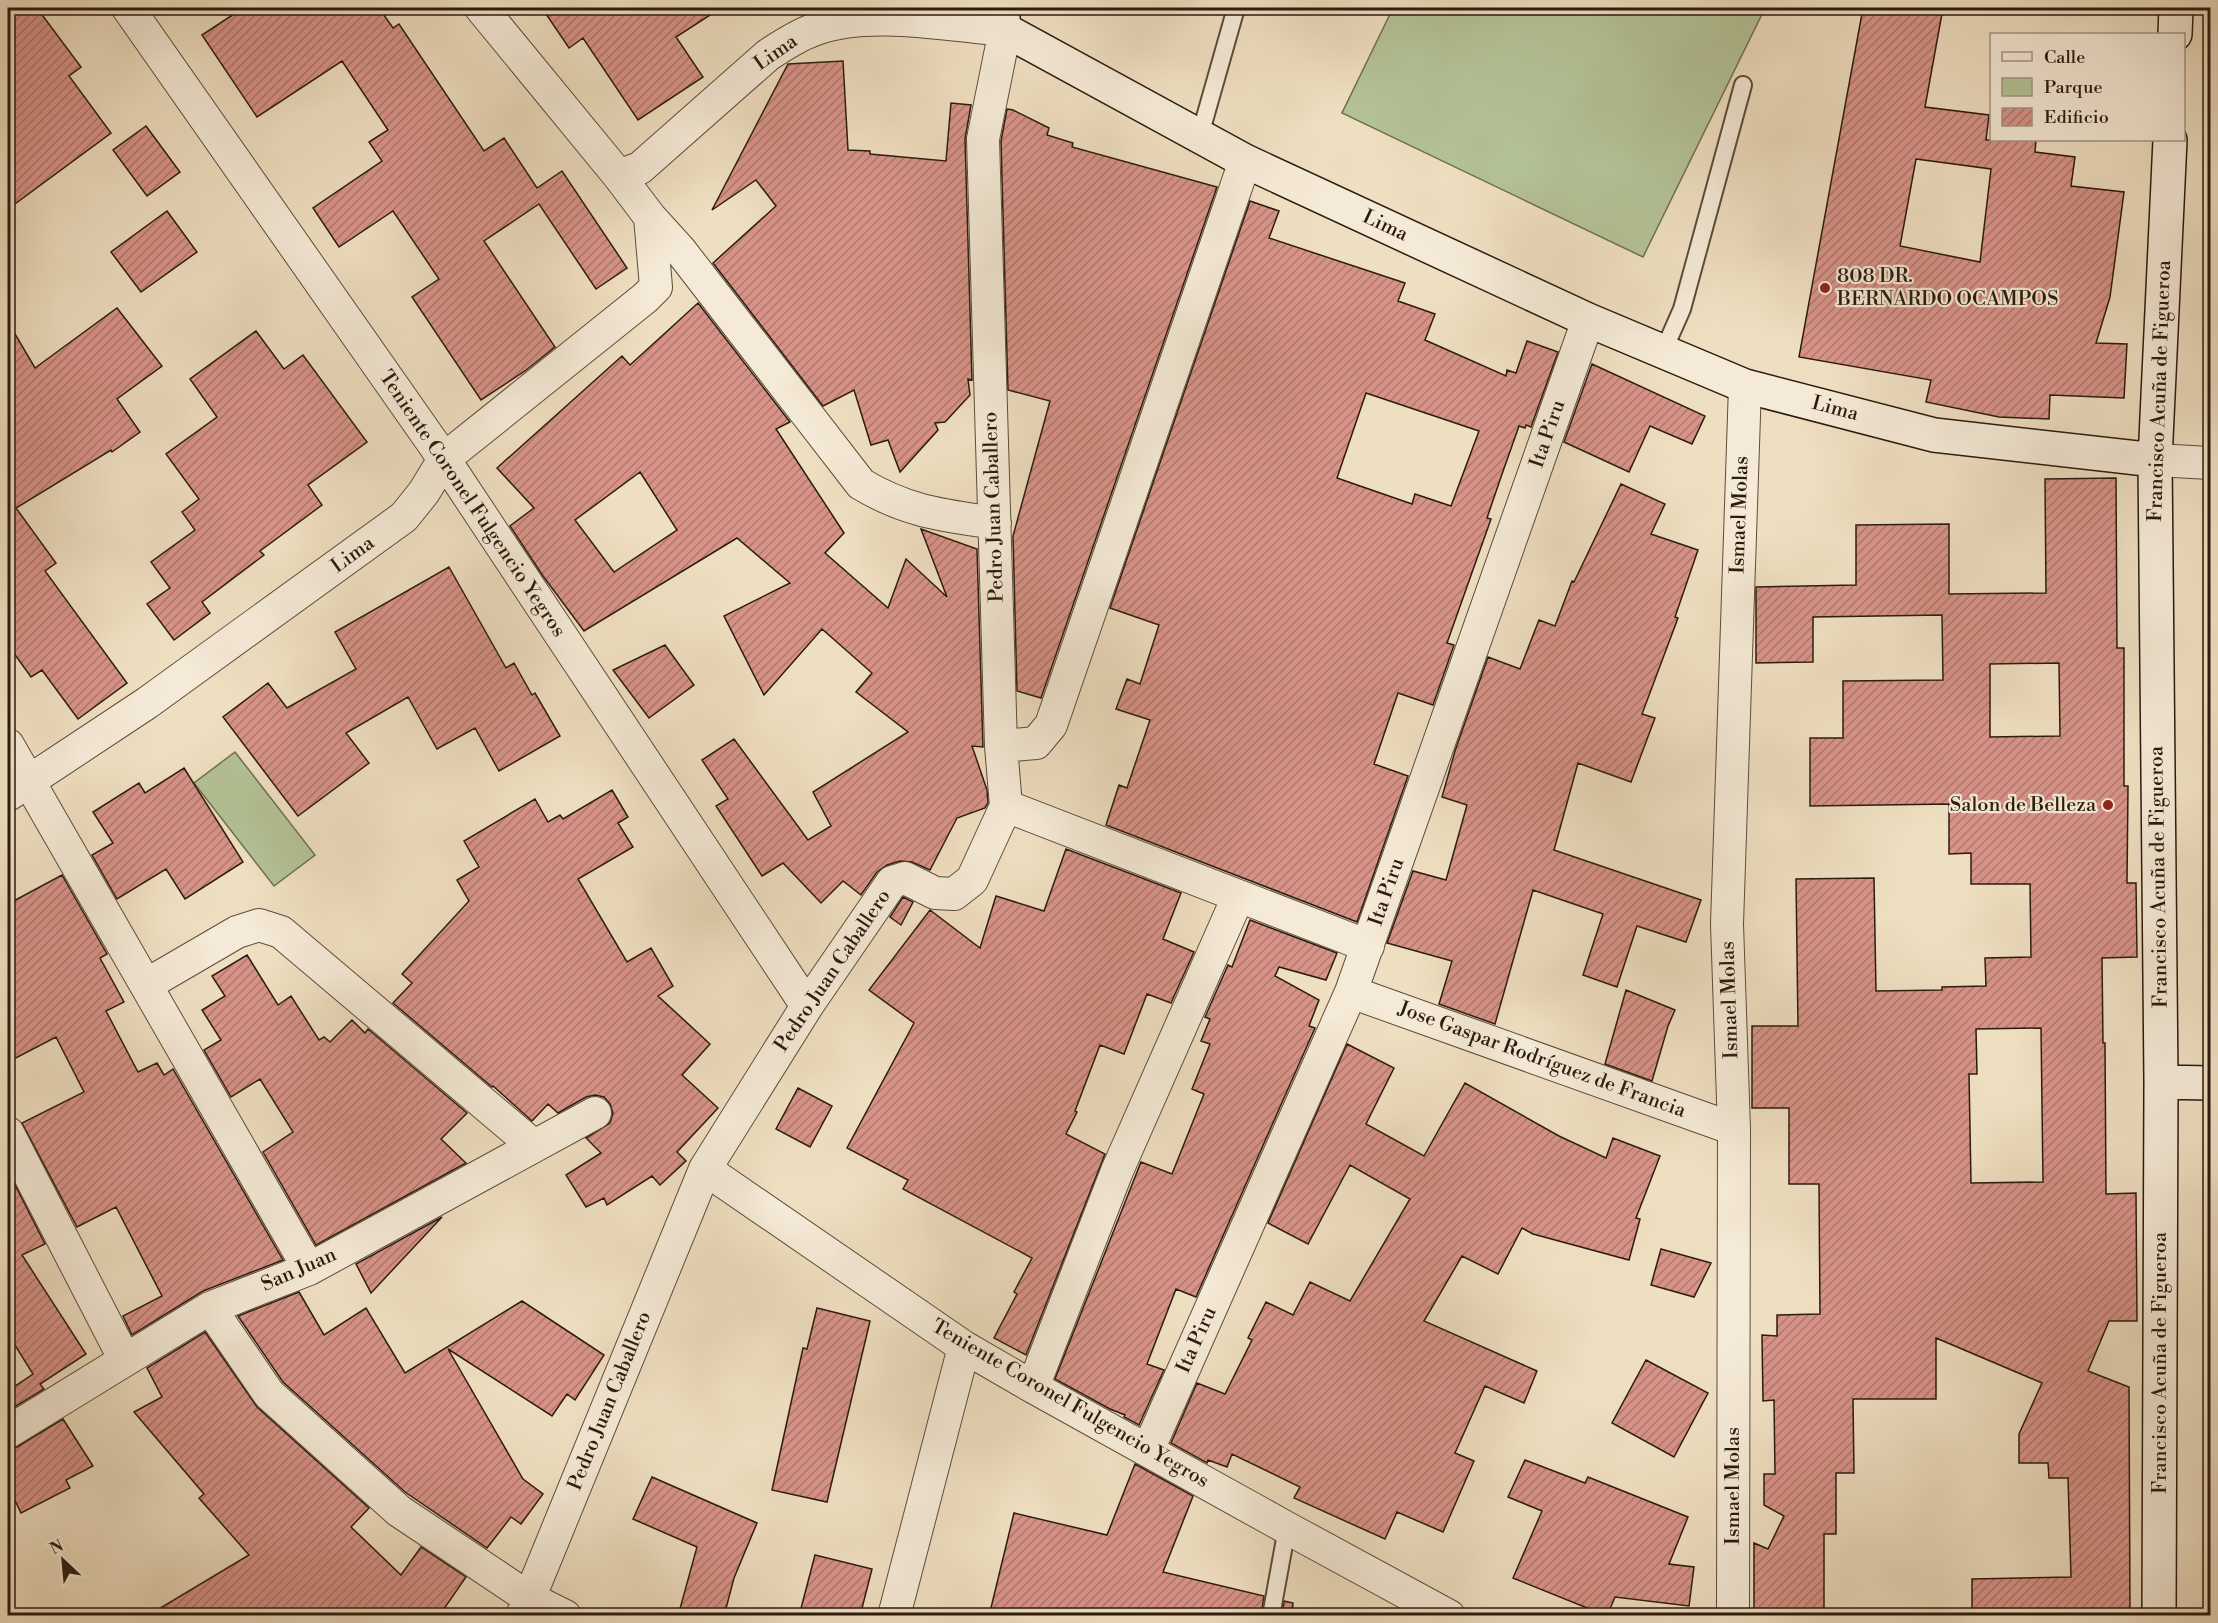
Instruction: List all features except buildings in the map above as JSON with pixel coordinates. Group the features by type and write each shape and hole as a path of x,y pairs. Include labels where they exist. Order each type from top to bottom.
{"street":[{"name":"Teniente Coronel Fulgencio Yegros","path":"128,8 444,459 807,1006"},
{"path":"481,8 650,217 680,250 861,484 888,500 928,513 995,523"},
{"path":"2175,33 2176,8"},
{"name":"Lima","path":"619,176 640,168 768,55 791,40 813,30 836,23 862,20 1003,19 1245,161 1588,320 1744,386 1934,435 2155,460 2211,463"},
{"name":"Pedro Juan Caballero","path":"526,1607 705,1169 807,1006 892,882 905,878 935,893 954,894 972,880 1006,806 1001,746 983,139 1003,19"},
{"name":"Francisco Acuña de Figueroa","path":"2159,1616 2161,1082 2155,460 2170,141"},
{"path":"1001,746 1036,743 1051,725 1245,161"},
{"name":"Lima","path":"18,789 157,697 404,517 424,492 444,459 656,287 650,217"},
{"name":"Ita Piru","path":"1149,1450 1351,992 1588,320"},
{"name":"Ismael Molas","path":"1733,1616 1734,1129 1727,924 1744,386"},
{"path":"8,745 18,789 146,985 309,1269"},
{"path":"1006,806 1368,946"},
{"path":"1033,1387 1117,1171 1238,897"},
{"path":"146,985 237,932 259,925 281,932 534,1146"},
{"name":"Jose Gaspar Rodríguez de Francia","path":"1351,992 1734,1129"},
{"path":"2161,1082 2211,1083"},
{"name":"San Juan","path":"8,1432 210,1308 309,1269 595,1113"},
{"path":"8,1133 125,1360"},
{"name":"Teniente Coronel Fulgencio Yegros","path":"705,1169 964,1347 1449,1616"},
{"path":"210,1308 269,1394 399,1511 526,1607 565,1616"},
{"path":"894,1616 964,1347"}],"lane":[{"path":"1200,135 1236,8"},
{"path":"1663,352 1682,309 1743,85"},
{"path":"1271,1616 1287,1528"}],"green space":[{"path":"1393,8 1765,8 1643,257 1342,113"},
{"path":"235,752 315,855 274,886 194,783"}],"place":[{"name":"808 DR. BERNARDO OCAMPOS","path":"1825,288"},
{"name":"Salon de Belleza","path":"2108,805"}]}
